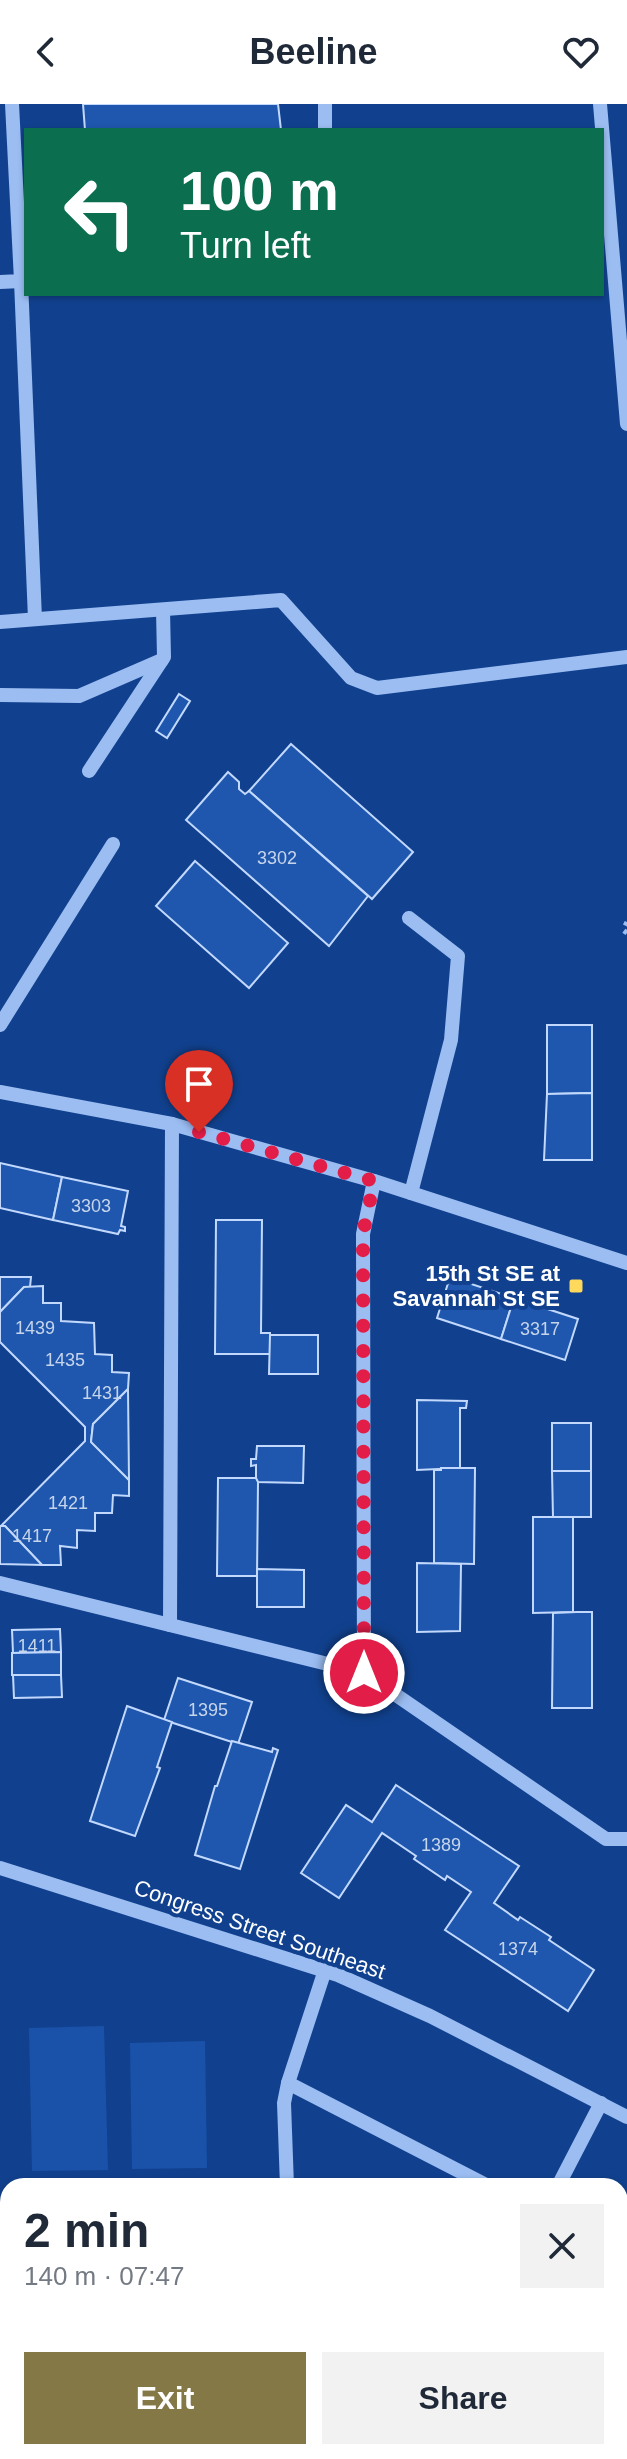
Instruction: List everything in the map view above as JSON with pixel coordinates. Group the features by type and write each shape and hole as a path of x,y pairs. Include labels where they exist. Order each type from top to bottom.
{"street":[{"path":"0,282 24,281 12,104"},
{"path":"325,104 325,128"},
{"path":"600,104 602,128"},
{"path":"604,151 627,424"},
{"path":"24,296 35,619"},
{"path":"0,622 281,600 351,678 377,688 627,657"},
{"path":"89,771 163,659 163,610"},
{"path":"0,695 79,696 163,659"},
{"path":"0,1025 113,844"},
{"path":"409,918 458,956 451,1040 411,1193"},
{"path":"0,1092 172,1124 374,1181 627,1263"},
{"path":"170,1625 172,1124"},
{"path":"364,1673 363,1234 374,1181"},
{"path":"0,1583 364,1673 606,1839 627,1839"},
{"name":"Congress Street Southeast","path":"0,1868 325,1970 430,2016 627,2117"},
{"path":"287,2178 284,2103 325,1970"},
{"path":"288,2083 472,2178"},
{"path":"562,2178 601,2103"}],"path":[{"path":"627,922 623,930 627,933"}],"shaded area":[{"path":"104,2026 108,2170 32,2171 29,2028"},
{"path":"205,2041 207,2168 132,2169 130,2043"}],"building":[{"path":"83,104 278,104 281,128 85,128"},
{"path":"179,694 190,701 167,738 156,731"},
{"path":"291,744 413,852 372,899 249,791"},
{"path":"228,772 239,782 239,789 245,794 249,791 368,896 329,946 186,820"},
{"path":"195,861 288,943 249,988 156,906"},
{"path":"547,1025 592,1025 592,1093 547,1094"},
{"path":"592,1093 592,1160 544,1160 547,1094"},
{"path":"0,1163 62,1177 53,1220 0,1208"},
{"path":"62,1177 128,1191 121,1226 125,1227 125,1231 120,1230 118,1234 53,1220"},
{"path":"216,1220 262,1220 261,1333 270,1333 270,1354 215,1354"},
{"path":"0,1277 31,1277 30,1287 24,1287 0,1312"},
{"path":"450,1277 514,1298 501,1339 437,1318"},
{"path":"43,1286 43,1303 61,1303 61,1321 94,1323 95,1354 112,1355 112,1372 129,1373 128,1389 93,1424 91,1442 129,1480 129,1496 113,1495 112,1513 95,1513 95,1531 77,1530 77,1548 60,1546 61,1565 42,1565 5,1526 1,1526 85,1441 85,1427 0,1342 0,1312 24,1287"},
{"path":"514,1298 578,1319 565,1360 501,1339"},
{"path":"270,1335 318,1335 318,1374 269,1374"},
{"path":"128,1389 129,1480 91,1442 93,1424"},
{"path":"417,1400 467,1401 466,1408 460,1408 460,1468 417,1470"},
{"path":"552,1423 591,1423 591,1471 552,1471"},
{"path":"257,1446 304,1446 303,1483 256,1482 256,1465 251,1466 251,1459 256,1459"},
{"path":"475,1468 474,1564 434,1563 434,1470"},
{"path":"552,1471 591,1471 591,1517 553,1517"},
{"path":"218,1478 256,1478 258,1482 257,1576 217,1576"},
{"path":"533,1517 573,1517 573,1612 533,1613"},
{"path":"0,1526 5,1526 42,1565 0,1564"},
{"path":"417,1563 461,1564 460,1631 417,1632"},
{"path":"257,1569 304,1570 304,1607 257,1607"},
{"path":"592,1612 592,1708 552,1708 553,1613"},
{"path":"60,1629 61,1652 13,1653 12,1630"},
{"path":"61,1652 61,1675 12,1675 12,1653"},
{"path":"13,1675 61,1675 62,1697 14,1698"},
{"path":"178,1678 252,1702 238,1744 164,1720"},
{"path":"127,1706 172,1722 157,1767 160,1768 135,1836 90,1821"},
{"path":"232,1741 272,1752 273,1748 278,1750 240,1869 195,1855"},
{"path":"396,1785 519,1866 494,1903 551,1937 549,1940 594,1970 568,2011 445,1930 471,1892 447,1876 445,1880 382,1833 339,1898 301,1873 346,1805 372,1822"}],"place":[{"name":"15th St SE at Savannah St SE","path":"576,1286"}],"route":[{"path":"199,1132 374,1181 363,1234 364,1673"}]}
